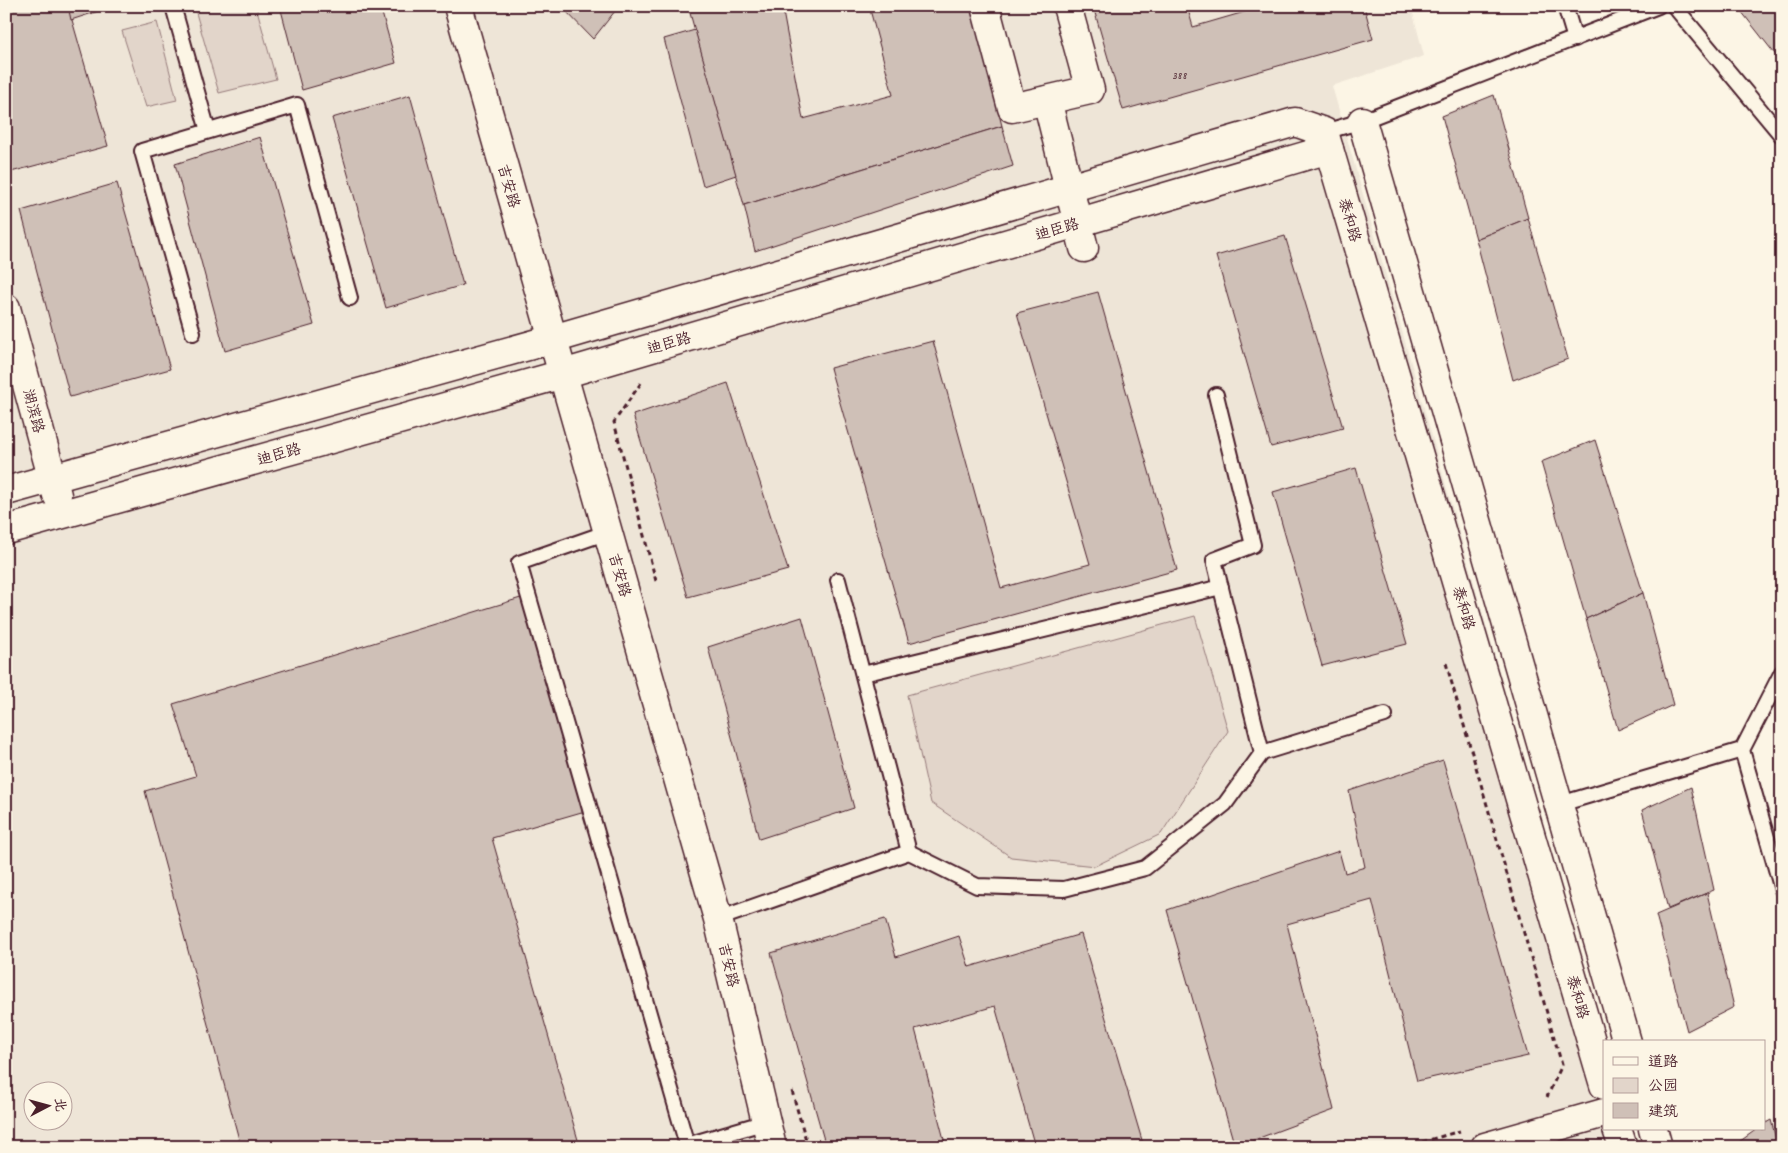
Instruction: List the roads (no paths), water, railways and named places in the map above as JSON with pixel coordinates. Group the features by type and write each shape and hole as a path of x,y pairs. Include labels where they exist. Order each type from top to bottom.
{"street":[{"name":"吉安路","path":"458,6 718,919 769,1135"},
{"path":"985,6 1012,108 1090,90 1067,6"},
{"path":"1048,100 1080,236"},
{"path":"1362,121 1557,805 1626,1040"},
{"path":"6,491 553,339 1295,122 1327,141"},
{"name":"迪臣路","path":"6,530 563,374 1080,236 1327,141"},
{"name":"泰和路","path":"1327,141 1603,1082"},
{"name":"湖滨路","path":"6,308 63,514"},
{"path":"1477,1137 1603,1113"},
{"path":"1617,1130 1623,1147"},
{"path":"1653,1130 1658,1147"}],"lane":[{"path":"174,6 208,131"},
{"path":"1565,6 1575,39"},
{"path":"1327,141 1362,121 1658,6"},
{"path":"1674,6 1782,136"},
{"path":"193,333 142,151 297,105 350,298"},
{"path":"1216,395 1253,545 1214,560 1262,754"},
{"path":"608,532 519,563 687,1145 769,1135"},
{"path":"838,580 909,852"},
{"path":"863,674 1221,587"},
{"path":"1782,672 1742,750 1782,890"},
{"path":"718,919 909,852 977,886 1064,890 1144,868 1225,804 1262,754 1386,715"},
{"path":"1557,805 1742,750"}]}
